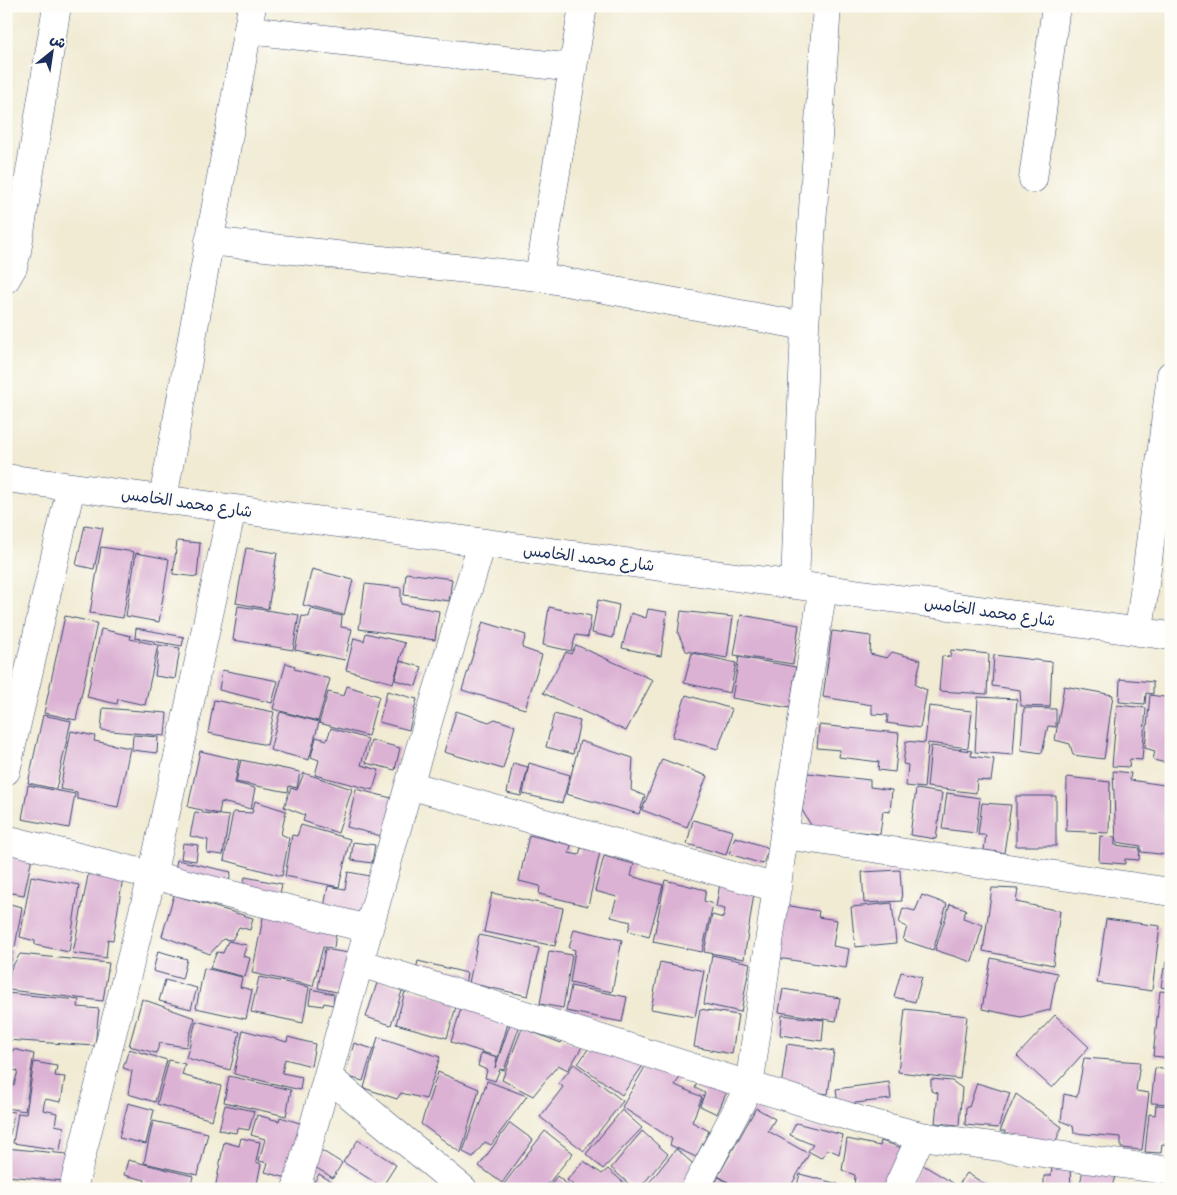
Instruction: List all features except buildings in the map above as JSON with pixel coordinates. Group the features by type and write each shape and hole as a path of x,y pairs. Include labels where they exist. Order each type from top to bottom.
{"street":[{"path":"6,279 10,274 17,251 57,6"},
{"path":"539,277 582,6"},
{"path":"795,584 805,326 827,6"},
{"path":"1033,179 1056,6"},
{"path":"163,499 250,18 573,68"},
{"path":"209,241 539,277 805,326"},
{"path":"1139,632 1171,375"},
{"name":"شارع محمد الخامس","path":"6,478 1171,636"},
{"path":"6,771 71,487"},
{"path":"73,1189 152,876 232,509"},
{"path":"296,1189 409,785 482,543"},
{"path":"695,1189 748,1087 784,835 823,588"},
{"path":"409,785 777,888"},
{"path":"784,835 1171,892"},
{"path":"6,839 369,929"},
{"path":"360,963 831,1113 921,1136 1171,1171"},
{"path":"328,1077 463,1189"},
{"path":"897,1189 921,1136"}]}
